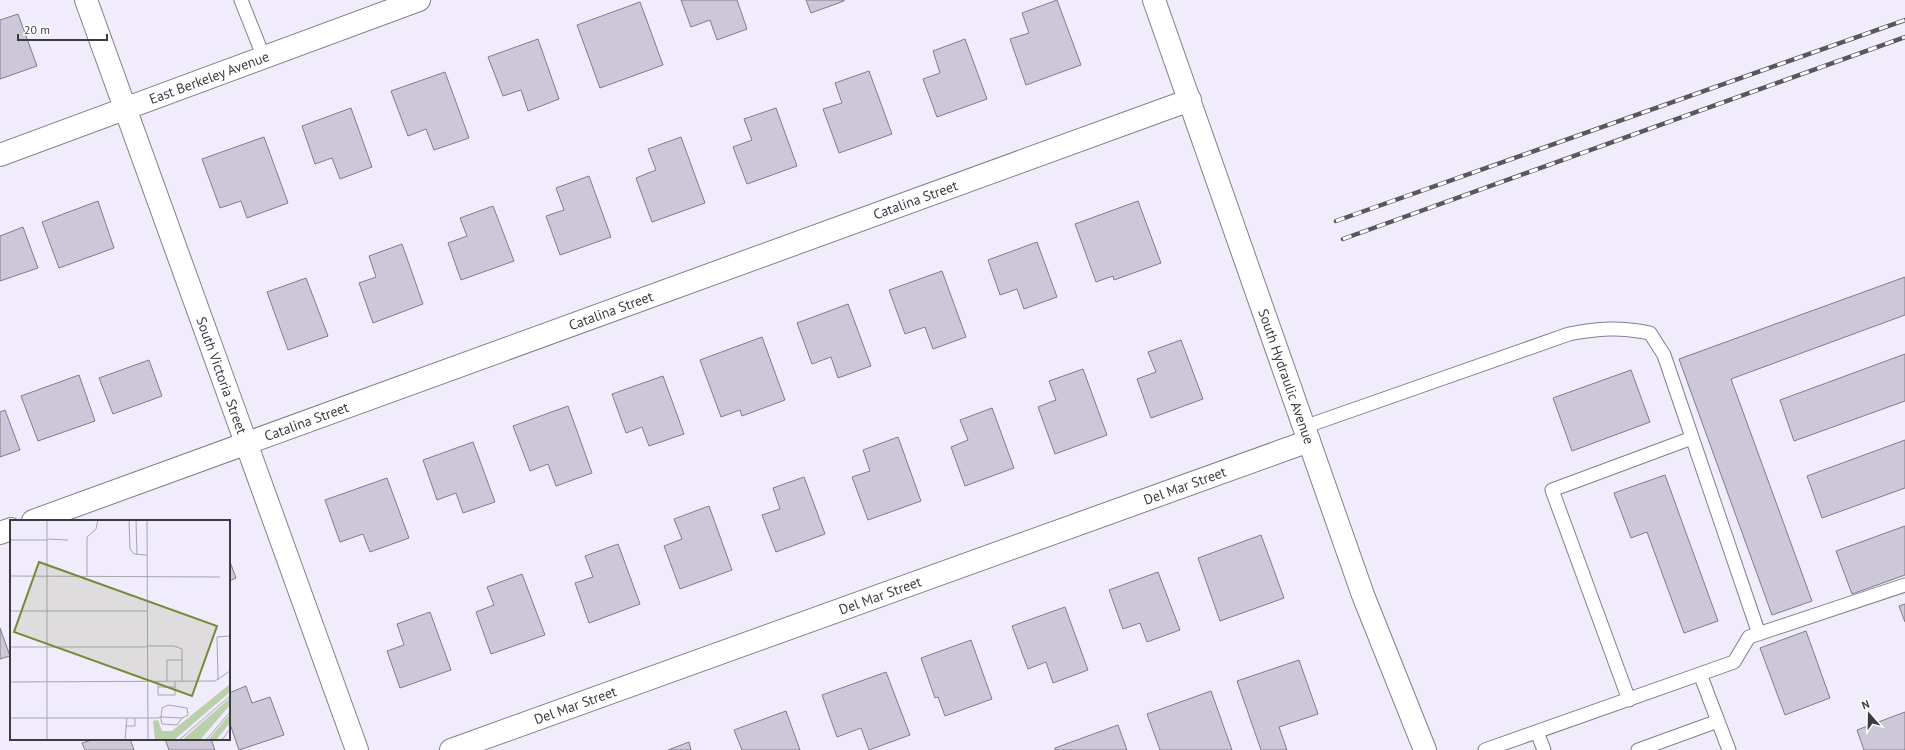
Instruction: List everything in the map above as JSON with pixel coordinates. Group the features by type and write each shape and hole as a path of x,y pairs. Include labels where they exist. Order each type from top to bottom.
{"street":[{"name":"South Victoria Street","path":"86,0 357,750"},
{"name":"East Berkeley Avenue","path":"0,155 419,0"},
{"name":"South Hydraulic Avenue","path":"1154,0 1363,595 1425,750"},
{"name":"Catalina Street","path":"36,520 1190,100"},
{"name":"Del Mar Street","path":"451,750 1307,434"},
{"path":"0,533 10,529"}],"lane":[{"path":"241,0 264,58"},
{"path":"1307,434 1569,334 1600,328 1628,328 1650,333 1664,355 1759,634"},
{"path":"1629,700 1552,490 1692,438"},
{"path":"1485,750 1734,662 1750,637 1905,585"},
{"path":"1700,674 1729,750"},
{"path":"1638,750 1718,721"},
{"path":"1537,732 1544,750"}],"building":[{"path":"681,0 737,0 747,29 717,40 710,20 691,27"},
{"path":"806,0 844,0 844,1 811,13"},
{"path":"1057,0 1081,65 1026,85 1010,39 1029,33 1022,13"},
{"path":"640,2 663,65 600,88 577,25"},
{"path":"18,14 37,66 0,79 0,20"},
{"path":"538,39 559,99 528,111 521,90 503,96 488,57"},
{"path":"965,39 987,99 937,117 923,79 940,73 933,51"},
{"path":"869,71 892,134 839,153 823,109 842,103 835,83"},
{"path":"445,72 469,138 434,150 426,129 408,136 391,91"},
{"path":"351,108 372,167 340,179 332,158 315,164 302,126"},
{"path":"776,108 797,166 747,184 733,147 752,140 744,119"},
{"path":"264,137 288,203 247,218 241,201 220,208 202,159"},
{"path":"681,137 705,203 652,222 636,178 656,170 648,149"},
{"path":"589,176 611,237 560,255 546,216 564,210 556,188"},
{"path":"98,201 114,248 59,268 42,222"},
{"path":"1138,201 1161,263 1114,280 1113,276 1096,282 1075,224"},
{"path":"493,206 514,261 461,280 448,243 467,236 460,218"},
{"path":"23,227 38,268 0,281 0,236"},
{"path":"1037,242 1057,297 1024,309 1017,289 1000,295 988,260"},
{"path":"402,244 423,304 373,323 359,283 376,277 369,256"},
{"path":"942,271 966,337 933,349 925,327 905,334 889,290"},
{"path":"1905,277 1905,315 1731,379 1812,601 1772,615 1679,359"},
{"path":"306,278 328,336 288,350 267,292"},
{"path":"848,304 871,366 838,378 831,357 812,364 797,323"},
{"path":"762,337 785,400 742,416 740,410 721,417 700,360"},
{"path":"1181,340 1203,399 1151,418 1137,379 1156,372 1148,352"},
{"path":"1905,354 1905,401 1794,441 1780,400"},
{"path":"149,360 162,396 113,414 99,378"},
{"path":"1083,369 1107,435 1055,454 1038,407 1056,400 1049,381"},
{"path":"1631,370 1650,422 1572,451 1553,398"},
{"path":"79,375 95,421 38,441 21,396"},
{"path":"663,376 684,434 649,446 642,427 626,433 612,394"},
{"path":"568,406 592,473 556,486 548,464 530,471 513,426"},
{"path":"992,408 1014,468 965,486 951,447 968,440 960,420"},
{"path":"5,410 20,450 0,457 0,412"},
{"path":"898,437 921,501 868,520 852,477 870,471 863,450"},
{"path":"1905,440 1905,488 1822,518 1807,476"},
{"path":"473,442 495,502 463,513 456,493 437,500 423,460"},
{"path":"1665,475 1718,621 1684,633 1647,532 1631,538 1614,493"},
{"path":"804,477 825,534 776,552 762,515 780,509 773,488"},
{"path":"387,478 409,538 370,552 363,534 340,542 325,500"},
{"path":"709,506 732,570 680,589 664,546 682,539 674,519"},
{"path":"1905,526 1905,575 1852,594 1836,551"},
{"path":"1261,535 1284,598 1220,621 1198,558"},
{"path":"618,544 640,604 589,623 575,583 593,577 585,556"},
{"path":"230,562 236,578 230,581"},
{"path":"1158,572 1180,630 1147,642 1140,623 1123,629 1109,590"},
{"path":"522,574 545,635 491,654 476,612 494,605 487,587"},
{"path":"1905,604 1905,622 1899,606"},
{"path":"1065,607 1088,670 1053,683 1046,662 1028,669 1012,626"},
{"path":"430,612 451,670 400,688 387,651 404,645 397,624"},
{"path":"0,628 10,656 0,659"},
{"path":"1806,631 1830,698 1785,715 1760,648"},
{"path":"971,640 992,699 945,716 938,697 935,698 921,658"},
{"path":"1299,660 1318,714 1279,727 1287,750 1261,750 1237,681"},
{"path":"886,672 910,735 869,750 861,728 837,737 822,695"},
{"path":"246,686 252,703 270,697 284,735 239,750 230,724 230,693"},
{"path":"1211,691 1232,750 1160,750 1147,714"},
{"path":"786,711 800,750 742,750 734,730"},
{"path":"1905,712 1905,750 1864,750 1857,730"},
{"path":"1118,725 1127,750 1055,750 1055,748"},
{"path":"92,740 130,740 134,750 85,750 82,743"},
{"path":"165,740 211,740 215,750 169,750"},
{"path":"689,742 691,750 668,750"}],"railway":[{"path":"1336,221 1905,20"},
{"path":"1343,239 1905,37"}]}
